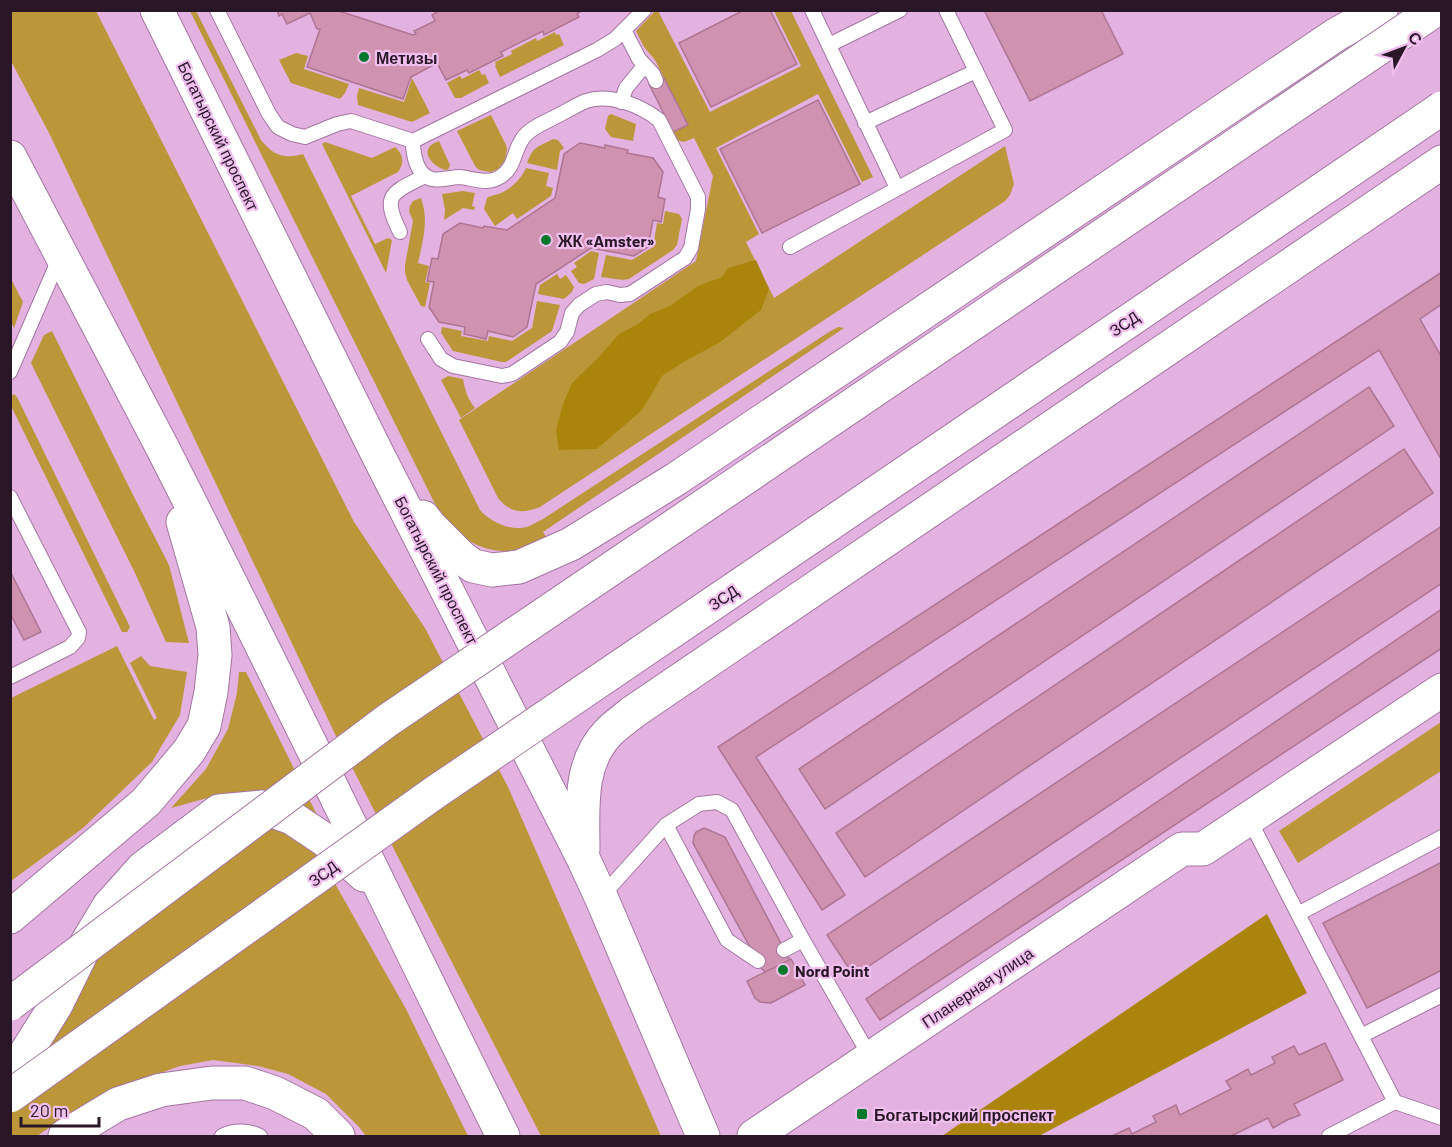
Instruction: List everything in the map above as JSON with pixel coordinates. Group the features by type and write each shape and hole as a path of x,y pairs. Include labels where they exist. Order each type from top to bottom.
{"main road":[{"name":"Богатырский проспект","path":"157,10 377,453 583,858 703,1137"},
{"path":"377,453 429,526 461,557 473,566 492,570 519,567 571,544 676,479 1337,34 1381,10"},
{"path":"10,1004 388,720 1435,10"},
{"name":"ЗСД","path":"10,1096 434,793 1442,108"},
{"path":"10,157 161,446 313,748 503,1137"},
{"path":"583,858 583,796 593,753 608,733 633,712 1442,162"},
{"path":"10,916 146,802 189,751 204,726 215,655 213,627 161,446"},
{"name":"Планерная улица","path":"789,1137 1194,869 1203,849 1442,690"},
{"path":"10,1078 56,1005 85,946 109,906 143,868 219,812 262,807 292,818 324,840 382,892"},
{"name":"Планерная улица","path":"754,1137 1182,849 1203,849"},
{"path":"65,1137 117,1104 161,1090 212,1083 245,1083 275,1093 316,1114 338,1137"}],"lane":[{"path":"217,10 269,114 278,127 305,137 351,121 413,141 597,51 615,39 644,10"},
{"path":"812,10 897,188"},
{"path":"829,45 900,10"},
{"path":"790,247 1005,130 946,10"},
{"path":"624,30 639,59 653,74 656,81"},
{"path":"621,102 626,88 644,66"},
{"path":"865,123 976,71"},
{"path":"413,141 413,154 425,176 433,180 459,177 489,181 496,179 512,165 517,147 532,129 585,102 598,98 609,99 649,112 658,120 698,197 691,248 685,258 630,294 620,295 607,292 596,294 579,305 572,313 567,332 560,342 512,374 502,376 453,366 441,359 428,339"},
{"path":"400,232 392,216 390,205 393,195 425,176"},
{"path":"10,372 61,254"},
{"path":"10,497 79,632 78,638 70,647 10,677"},
{"path":"601,897 666,825 699,804 717,802 732,810 802,940 871,1058"},
{"path":"1248,819 1395,1102 1442,1118"},
{"path":"666,825 727,940 758,961"},
{"path":"1298,914 1442,837"},
{"path":"784,950 802,940"},
{"path":"1361,1036 1442,995"},
{"path":"1332,1136 1395,1102"},
{"path":"222,1137 225,1134 242,1131 255,1133 260,1137"}],"shaded area":[{"path":"10,11 96,11 354,522 425,628 508,787 661,1136 541,1136 336,736 49,133 11,61"},
{"path":"190,11 196,11 261,140 270,150 280,155 303,154 480,510 498,523 523,528 543,519 829,332 838,327 844,328 543,532 548,540 509,551 488,549 474,543 459,534 439,512"},
{"path":"655,11 658,11 710,112 801,66 774,11 791,11 873,177 862,182 818,94 716,148 759,234 746,242 774,298 1005,146 1014,184 1005,201 540,507 528,511 517,511 507,507 498,498 459,420 696,261 713,176 694,138 684,142 677,140 673,132 687,125 655,60 644,47 636,31"},
{"path":"555,32 556,35 559,34 564,45 500,77 495,62 536,38 537,41"},
{"path":"296,53 308,56 304,69 349,84 340,99 291,83 279,60"},
{"path":"479,70 482,75 485,74 489,83 461,98 455,98 447,83 460,76 462,79"},
{"path":"412,78 430,113 412,122 358,105 359,88 404,102"},
{"path":"611,114 636,124 633,141 611,137 605,129 608,116"},
{"path":"491,115 507,149 505,160 498,169 491,172 479,170 475,166 457,131"},
{"path":"553,139 558,140 564,148 560,151 557,170 527,163 534,150"},
{"path":"439,141 450,165 448,170 436,165 429,158 430,146"},
{"path":"325,142 372,158 395,147 400,153 402,165 398,172 351,196 375,244 388,238 392,240 386,273 322,144"},
{"path":"526,168 549,173 546,186 553,188 551,196 517,219 513,213 495,226 484,209 487,198 512,186"},
{"path":"463,191 475,193 472,206 475,207 474,210 463,208 444,220 442,194"},
{"path":"421,198 425,222 418,263 429,266 425,282 430,283 425,307 421,306 405,272 413,221 409,211 410,206 413,201"},
{"path":"665,211 679,214 682,219 677,245 673,250 629,279 601,277 606,255 632,260 653,247 657,223 663,224"},
{"path":"591,251 599,253 594,279 584,284 579,283 571,271 577,267 574,263"},
{"path":"756,260 769,289 761,310 719,343 662,376 642,410 597,449 559,450 556,430 572,383 619,334 638,324 650,314 670,306 698,286 722,277 728,268"},
{"path":"557,274 560,279 566,275 574,287 572,292 564,299 538,294 540,285"},
{"path":"10,277 23,302 14,328 11,322"},
{"path":"537,301 560,305 552,331 506,362 453,351 441,333 442,327 462,331 461,336 488,341 489,336 512,341 532,328"},
{"path":"52,331 169,565 189,643 166,642 135,573 31,363 44,335"},
{"path":"448,376 463,379 467,395 475,408 461,418 441,380"},
{"path":"14,394 130,627 127,632 122,632 11,406 11,396"},
{"path":"117,646 154,720 157,718 130,663 141,656 150,666 187,672 180,715 152,762 83,828 11,881 11,698"},
{"path":"239,672 246,672 319,819 268,790 218,795 171,808 206,769 228,729 237,693"},
{"path":"1441,722 1441,771 1298,863 1279,831"},
{"path":"270,822 316,850 406,1009 468,1136 366,1136 326,1094 288,1074 258,1066 213,1060 180,1066 135,1082 71,1113 37,1136 11,1136 10,1109 99,953"},
{"path":"1267,914 1307,993 1039,1136 942,1136"}],"building":[{"path":"277,10 336,10 413,35 416,34 414,31 435,21 432,15 440,10 583,10 577,14 579,17 544,35 543,31 501,52 503,56 469,73 467,70 446,80 437,63 411,77 403,99 307,67 320,29 317,29 310,13 287,24 282,14 279,16"},
{"path":"744,10 770,10 797,64 711,107 679,43"},
{"path":"984,10 1101,10 1123,54 1030,101"},
{"path":"664,78 688,125 673,132 649,84"},
{"path":"818,100 860,184 762,233 720,149"},
{"name":"ЖК «Amster»","path":"580,143 605,148 605,145 628,150 627,153 653,158 663,172 658,197 665,199 661,222 653,220 648,247 634,256 591,248 536,284 527,327 513,337 488,331 486,339 464,334 465,327 439,322 429,307 434,282 427,281 432,258 438,259 443,234 460,223 507,230 555,198 564,154"},
{"path":"1442,272 1442,304 1420,319 1442,358 1442,461 1379,350 756,757 845,895 822,910 718,747"},
{"path":"1369,387 1394,426 825,809 799,769"},
{"path":"1404,449 1433,493 865,877 836,833"},
{"path":"1442,526 1442,583 854,976 827,935"},
{"path":"10,571 41,632 24,640 10,613"},
{"path":"1442,609 1442,648 880,1020 866,999"},
{"path":"704,828 725,837 795,970 781,977 771,977 762,969 693,843 696,832"},
{"path":"1442,862 1442,970 1367,1008 1323,923"},
{"name":"Nord Point","path":"791,959 805,985 771,1003 760,1002 755,998 747,981"},
{"path":"1325,1043 1343,1080 1294,1104 1300,1115 1273,1128 1268,1118 1231,1136 1112,1136 1129,1128 1132,1134 1156,1122 1153,1116 1176,1105 1180,1115 1231,1089 1226,1081 1248,1069 1251,1075 1275,1063 1272,1057 1294,1046 1299,1055"}],"place":[{"name":"Метизы","path":"364,57"},
{"name":"ЖК «Amster»","path":"546,240"},
{"name":"Nord Point","path":"783,970"},
{"name":"Богатырский проспект","path":"862,1114"}]}
